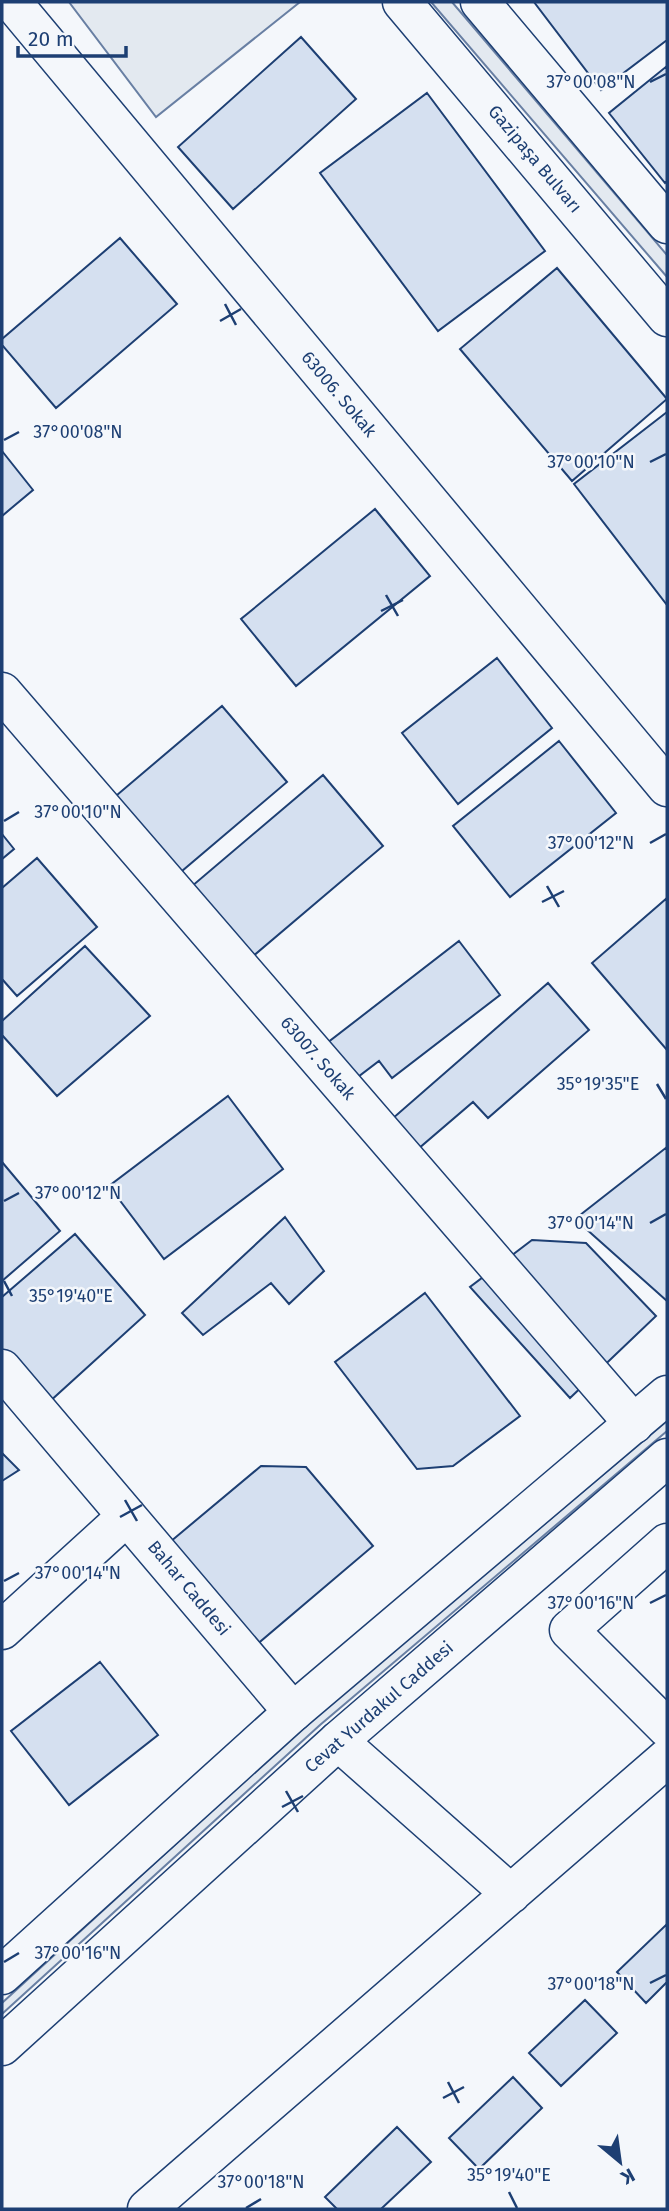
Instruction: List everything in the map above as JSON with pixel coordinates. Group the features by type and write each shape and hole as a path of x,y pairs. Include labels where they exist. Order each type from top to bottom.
{"street":[{"name":"63006. Sokak","path":"12,2 667,787"},
{"name":"Gazipaşa Bulvarı","path":"402,2 667,317"},
{"path":"480,2 667,224"},
{"name":"63007. Sokak","path":"2,692 634,1424"},
{"name":"Bahar Caddesi","path":"2,1370 293,1712"},
{"path":"2,1975 293,1712 667,1395"},
{"name":"Cevat Yurdakul Caddesi","path":"2,2046 338,1741 667,1458"},
{"path":"2,1630 127,1516"},
{"path":"667,1543 569,1630 667,1728"},
{"path":"338,1741 511,1894"},
{"path":"147,2209 667,1758"}],"shaded area":[{"path":"69,2 300,2 156,117"},
{"path":"431,2 452,2 667,255 667,277"},
{"path":"667,1421 667,1431 320,1725 2,2014 2,2003 311,1720"}],"building":[{"path":"534,2 667,2 667,40 601,90"},
{"path":"301,37 356,99 233,209 178,147"},
{"path":"667,66 667,181 665,183 609,113"},
{"path":"427,93 545,251 438,331 320,173"},
{"path":"120,238 177,304 56,408 2,345 2,339"},
{"path":"557,268 667,399 572,481 460,349"},
{"path":"667,412 667,605 574,484"},
{"path":"2,451 33,490 2,516"},
{"path":"375,509 430,576 296,686 241,619"},
{"path":"497,658 552,728 458,804 402,733"},
{"path":"222,706 287,782 169,882 104,806"},
{"path":"559,741 616,813 510,897 453,826"},
{"path":"323,775 383,846 245,963 185,892"},
{"path":"2,834 14,849 2,859"},
{"path":"37,858 97,927 17,996 2,979 2,888"},
{"path":"667,898 667,1050 592,963"},
{"path":"459,941 500,995 392,1078 379,1061 346,1086 318,1050"},
{"path":"85,946 150,1016 57,1096 2,1035 2,1021"},
{"path":"548,983 589,1030 488,1118 473,1102 418,1149 392,1119"},
{"path":"228,1096 283,1169 164,1259 109,1186"},
{"path":"667,1147 667,1301 575,1219"},
{"path":"2,1162 60,1231 2,1281"},
{"path":"285,1217 324,1271 289,1304 271,1283 203,1335 182,1313"},
{"path":"75,1234 145,1315 48,1403 2,1352 2,1297"},
{"path":"532,1240 586,1243 656,1316 570,1398 470,1287"},
{"path":"425,1293 520,1416 453,1466 417,1469 335,1362"},
{"path":"2,1453 19,1470 2,1481"},
{"path":"261,1466 306,1467 373,1546 255,1646 164,1547"},
{"path":"100,1662 158,1735 69,1805 11,1731"},
{"path":"667,1924 667,1982 646,2003 617,1972"},
{"path":"585,2000 617,2033 561,2086 529,2053"},
{"path":"513,2077 542,2108 479,2169 449,2138"},
{"path":"397,2127 431,2162 381,2209 337,2209 325,2197"}]}
